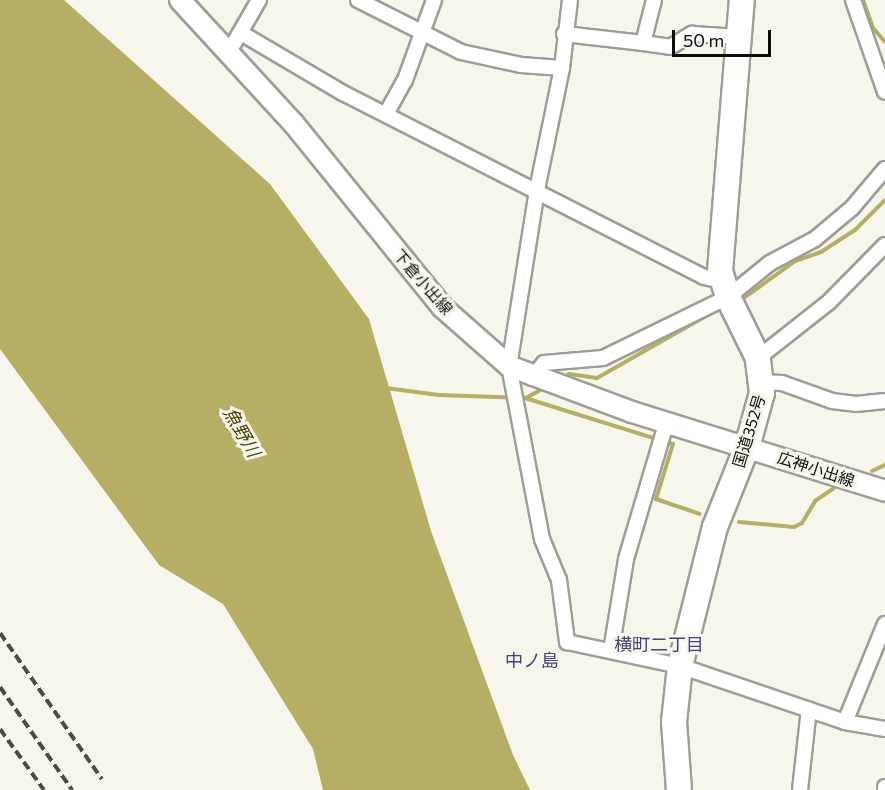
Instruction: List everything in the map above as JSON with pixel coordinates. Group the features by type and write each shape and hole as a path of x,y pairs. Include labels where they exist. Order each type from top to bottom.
{"highway":[{"path":"725,289 742,0"},
{"name":"国道352号","path":"679,790 674,722 680,666 715,527 747,447 760,407 762,382 758,358 725,289"}],"main road":[{"name":"下倉小出線","path":"180,0 230,50 442,307 509,366 531,378 665,433 747,447"},
{"name":"広神小出線","path":"747,447 885,491"}],"street":[{"path":"230,50 259,0"},
{"path":"358,0 461,52 521,65 562,68"},
{"path":"386,114 423,34 434,0"},
{"path":"570,0 564,34 562,68 537,190 509,366 542,538 559,580 567,642 680,666 845,722 885,729"},
{"path":"643,43 654,0"},
{"path":"853,0 885,92"},
{"path":"241,33 386,114 725,289"},
{"path":"564,34 670,47 692,34 739,37"},
{"path":"531,378 544,363 603,357 815,239 852,208 885,169"},
{"path":"758,358 829,302 885,245"},
{"path":"762,382 805,389 832,401 856,404 885,401"},
{"path":"611,651 626,559 665,433"},
{"path":"845,722 885,624"},
{"path":"800,790 809,709"}],"water":[{"name":"魚野川","path":"0,0 64,0 270,184 369,319 431,531 513,755 530,790 323,790 313,749 223,604 159,565 0,349"}],"waterway":[{"path":"863,0 873,28 885,42"},
{"path":"741,300 795,261 821,252 855,230 885,200"},
{"path":"563,378 569,374 597,378 715,311"},
{"path":"526,398 546,387"},
{"path":"386,388 439,395 525,398 673,444 656,499 700,514"},
{"path":"872,471 885,465"},
{"path":"739,522 794,527 802,523 815,501 833,489"}],"railway":[{"path":"0,633 102,779"},
{"path":"0,687 72,790"},
{"path":"0,729 44,790"}],"district":[{"name":"横町二丁目","path":"659,644"},
{"name":"中ノ島","path":"532,660"}]}
